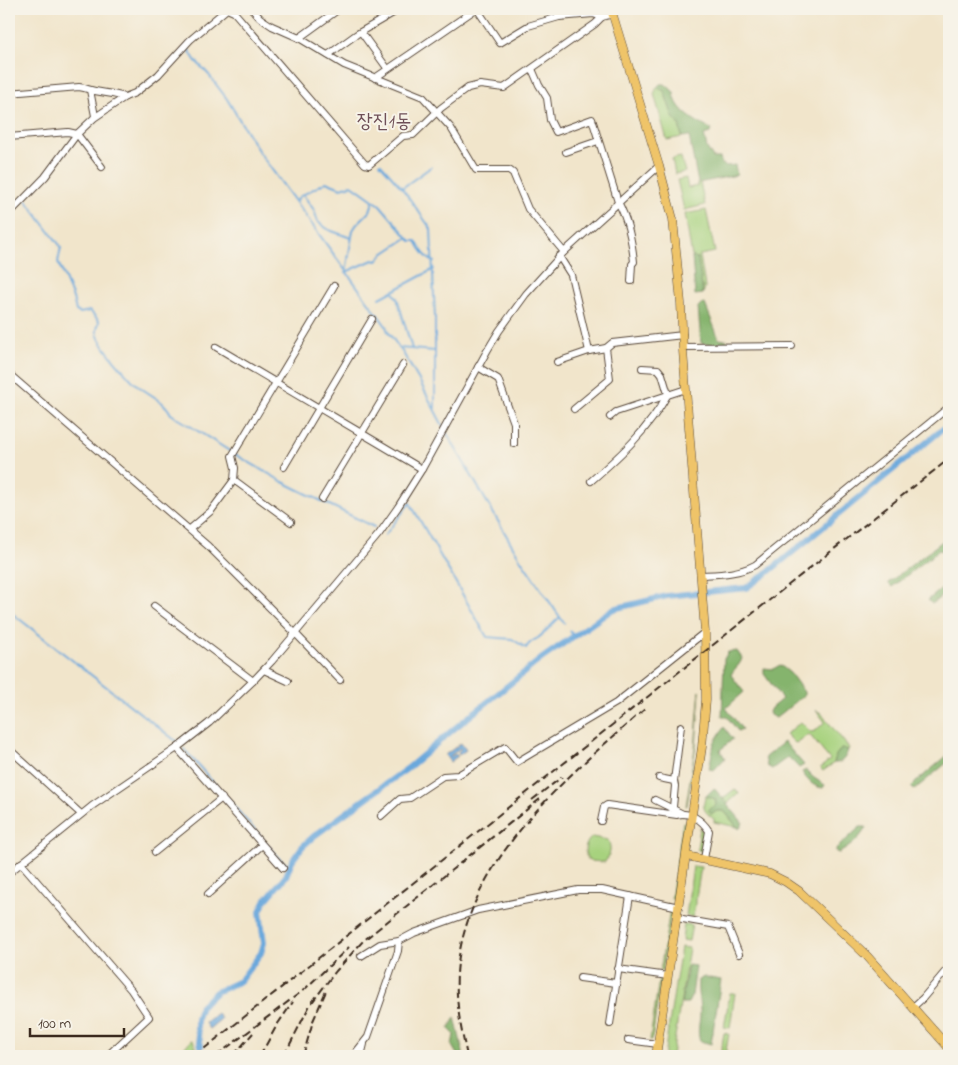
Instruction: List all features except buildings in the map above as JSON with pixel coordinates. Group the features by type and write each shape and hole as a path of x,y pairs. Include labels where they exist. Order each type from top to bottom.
{"main road":[{"path":"612,11 673,219 704,606 705,718 687,856 656,1056"},
{"path":"687,856 770,874 799,891 866,956 949,1048"}],"street":[{"path":"9,214 45,177 77,134 95,116 125,97 135,93 158,75 190,40 227,9 230,9 244,23 365,164 369,165 403,136 413,135 437,112 468,88 480,84 504,88 612,11"},
{"path":"252,9 260,18 272,26 300,38 344,65 423,96 451,128 476,170 509,170 513,173 528,209 562,254 571,275 588,351"},
{"path":"300,38 339,9"},
{"path":"328,55 361,32 400,9"},
{"path":"376,78 387,68 476,9 500,43 528,26 558,17 593,14 602,18"},
{"path":"556,9 558,17"},
{"path":"361,32 387,68"},
{"path":"532,68 547,98 550,120 556,132 592,119 633,245 632,280"},
{"path":"9,93 79,87 125,97"},
{"path":"90,90 95,116"},
{"path":"9,137 68,132 77,134 102,168"},
{"path":"566,152 598,141"},
{"path":"9,873 81,814 177,748 209,723 264,670 379,534 422,469 478,367 514,310 562,254 659,166"},
{"path":"190,529 211,511 234,480 235,468 232,456 334,286"},
{"path":"284,467 372,319"},
{"path":"557,362 588,351 606,348 612,343 683,335"},
{"path":"683,347 792,346"},
{"path":"216,348 422,469"},
{"path":"574,409 610,379 606,348"},
{"path":"322,499 404,365"},
{"path":"478,367 498,380 514,423 514,444"},
{"path":"591,480 624,452 656,414 668,394 662,374 658,369 642,368"},
{"path":"9,374 190,529 340,680"},
{"path":"610,417 616,412 686,389"},
{"path":"701,579 744,571 755,565 949,407"},
{"path":"234,480 291,522"},
{"path":"154,606 253,681"},
{"path":"381,816 400,799 410,798 443,776 458,775 505,747 517,762 616,703 705,632"},
{"path":"264,670 288,681"},
{"path":"672,807 681,726"},
{"path":"177,748 283,868"},
{"path":"9,749 81,814"},
{"path":"659,778 674,781"},
{"path":"155,852 222,798"},
{"path":"656,800 704,823 709,831 704,859"},
{"path":"600,820 604,807 607,805 677,816 683,814"},
{"path":"208,894 262,845"},
{"path":"20,863 131,990 149,1018 107,1056"},
{"path":"360,956 380,944 399,940 478,910 578,890 596,890 679,907"},
{"path":"610,1024 630,896"},
{"path":"677,918 728,928 739,954"},
{"path":"361,1056 398,951 399,940"},
{"path":"913,1007 949,967"},
{"path":"618,970 668,976"},
{"path":"580,978 616,983"},
{"path":"628,1040 658,1044"},
{"path":"353,1056 365,1043"}],"green space":[{"path":"660,84 665,84 674,92 678,105 688,115 712,130 704,135 707,148 713,158 720,158 722,164 726,166 735,165 737,175 698,183 689,136 682,137 679,124 673,117 664,91 657,87"},
{"path":"657,87 664,91 673,117 679,124 682,137 667,140 654,94"},
{"path":"681,157 685,172 675,174 672,159"},
{"path":"686,178 688,188 698,186 700,182 705,205 684,210 677,180"},
{"path":"706,210 715,252 700,255 705,287 703,294 698,258 692,257 685,214"},
{"path":"692,257 698,258 703,294 695,295"},
{"path":"701,304 705,304 719,339 727,340 728,344 712,345 701,343 698,307"},
{"path":"949,536 949,554 946,551 939,550 892,587 888,583"},
{"path":"949,583 949,590 932,604 928,600"},
{"path":"737,651 742,658 731,675 744,692 726,708 742,729 738,731 727,717 722,717 724,659 728,652"},
{"path":"780,665 790,673 804,692 804,695 776,718 770,715 769,712 782,699 764,674 764,668 773,669"},
{"path":"700,690 696,747 686,806 695,747"},
{"path":"816,710 821,713 849,748 848,750 841,749 836,755 834,763 823,771 820,768 830,760 809,734 795,743 786,734 801,722 811,732 815,731 825,722"},
{"path":"724,727 733,739 720,750 725,758 714,770 709,769 714,743"},
{"path":"784,742 804,765 799,768 788,757 772,769 767,766 765,757"},
{"path":"842,748 848,750 846,755 843,760 834,763 836,755"},
{"path":"949,754 949,761 914,790 911,787 916,782"},
{"path":"806,770 825,785 823,788 813,785 808,780 802,772"},
{"path":"714,788 743,823 739,829 724,811 717,811 711,814 709,811 709,809 716,805 715,799 706,796"},
{"path":"735,789 739,793 727,804 723,798"},
{"path":"706,796 715,799 716,805 710,809 711,814 717,811 724,811 737,827 714,822 714,819 704,809"},
{"path":"683,822 685,822 674,899 671,899"},
{"path":"860,827 866,827 858,838 843,851 836,852 836,849"},
{"path":"700,828 705,833 702,852 697,849"},
{"path":"592,837 608,840 610,851 605,862 589,861 587,858 586,846"},
{"path":"693,866 701,867 693,917 686,916"},
{"path":"670,910 672,910 662,971 660,971"},
{"path":"684,924 692,925 689,941 682,940"},
{"path":"681,947 689,948 672,1056 664,1056"},
{"path":"688,965 696,966 692,995 688,1003 681,1003"},
{"path":"704,977 721,980 711,1044 700,1041 698,1033 700,1013 698,980"},
{"path":"659,979 661,979 652,1040 650,1040"},
{"path":"730,993 735,993 730,1028 724,1027"},
{"path":"455,1017 463,1056 458,1056 452,1046 454,1034 449,1029"},
{"path":"724,1033 729,1034 725,1056 720,1056"},
{"path":"191,1040 198,1051 191,1056 177,1056"}],"water":[{"path":"461,743 466,750 459,755 460,748 450,756 455,754 458,756 450,762 445,755"},
{"path":"217,1013 221,1019 209,1029 205,1023"}],"waterway":[{"path":"187,47 195,60 227,99 259,152 386,326 420,382 444,428"},
{"path":"380,163 402,188 431,229 435,318 435,408"},
{"path":"402,188 431,167"},
{"path":"296,202 299,197 326,182 341,188 352,185 380,205 408,238 411,241 416,241 423,253 434,262"},
{"path":"304,196 314,210 318,222 329,230 351,238"},
{"path":"26,200 61,247 58,262 73,298 76,311 80,313 90,311 99,321 98,337 111,357 136,384 163,403 171,414 231,452 283,482 374,527"},
{"path":"346,272 353,230 370,211 373,202"},
{"path":"346,272 373,260 377,261 383,254 407,238"},
{"path":"380,298 434,269"},
{"path":"392,291 397,298 412,349"},
{"path":"399,348 434,351"},
{"path":"201,1046 197,1028 197,1018 201,1006 216,992 240,981 261,953 264,943 260,911 265,901 286,876 292,861 302,847 314,836 408,768 541,659 613,609 667,596 746,588 766,574 949,424"},
{"path":"446,432 519,557 564,623"},
{"path":"385,535 410,503 487,637 512,639 526,648 559,618"},
{"path":"9,611 176,741"},
{"path":"570,631 573,635"},
{"path":"184,749 281,860 290,867"}],"railway":[{"path":"195,1056 949,459"},
{"path":"467,1056 457,998 458,963 467,924 482,888 503,853 556,790 645,709"},
{"path":"532,800 562,777"},
{"path":"284,1056 310,1005 336,971 363,941 540,799"},
{"path":"216,1056 305,989 349,947"},
{"path":"303,1056 313,1021 326,991"},
{"path":"260,1056 277,1025 293,1002"},
{"path":"233,1056 253,1033"}],"district":[{"name":"장진1동","path":"384,120"}]}
